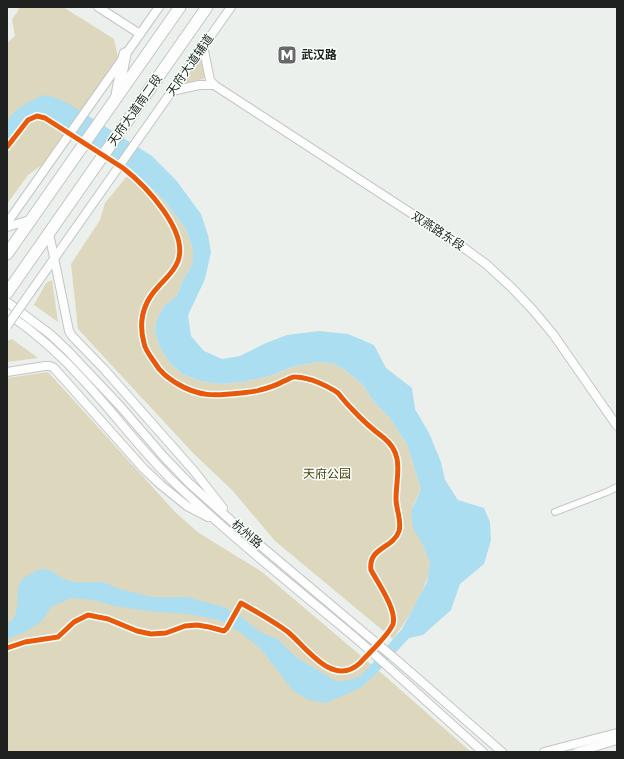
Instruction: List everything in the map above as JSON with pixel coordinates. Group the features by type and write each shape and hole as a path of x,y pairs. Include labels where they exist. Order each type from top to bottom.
{"highway":[{"name":"天府大道南二段","path":"7,254 180,7"},
{"name":"天府大道南二段","path":"7,293 207,7"},
{"path":"116,99 125,54"}],"main road":[{"path":"98,7 140,34"},
{"path":"7,223 159,7"},
{"name":"天府大道辅道","path":"54,259 231,7"},
{"path":"203,46 210,80 214,86"},
{"path":"172,91 199,85 214,86"},
{"name":"双燕路东段","path":"214,86 460,245 486,264 516,292 553,334 617,426"},
{"path":"7,227 30,220"},
{"path":"49,233 69,331 72,336 104,369 194,471 236,525"},
{"path":"7,326 54,259"},
{"name":"杭州路","path":"7,302 50,334 68,351 120,406 169,462 236,525 399,662 502,752"},
{"name":"杭州路","path":"7,314 43,341 63,359 170,479 220,524 393,670 483,752"},
{"path":"7,372 45,366 54,368 144,469 161,485 186,506 220,524"},
{"path":"544,752 617,733"},
{"path":"577,752 617,740"}],"street":[{"path":"555,512 607,492 617,486"}],"green space":[{"path":"19,7 63,7 114,39 118,57 46,162 28,175 7,204 7,43 15,36 12,19"},
{"path":"202,57 206,75 203,79 184,83"},
{"name":"天府公园","path":"132,170 164,200 186,229 193,249 193,263 183,280 177,296 164,306 156,321 155,332 160,348 172,365 184,375 201,381 219,384 243,382 270,376 292,367 317,362 332,363 345,370 362,384 375,403 389,417 407,444 421,490 413,506 412,519 429,557 430,563 427,580 422,591 404,624 393,639 275,541 232,490 194,454 78,329 71,264 100,220 105,203"},
{"path":"52,280 58,322 34,305 46,283"},
{"path":"12,339 38,358 7,362 7,341"},
{"path":"48,372 176,513 199,533 262,572 386,677 471,752 7,752 7,378"}],"water":[{"path":"44,95 57,98 71,105 152,156 176,180 201,214 208,235 211,252 205,279 188,315 191,336 204,351 222,359 240,356 266,343 287,335 319,331 348,334 374,345 386,368 412,388 415,409 429,433 441,462 445,480 458,500 484,508 490,522 491,540 484,564 460,584 451,610 423,635 409,638 374,676 360,688 326,703 309,700 293,691 262,650 241,633 219,620 188,614 148,611 115,606 92,600 71,598 51,607 42,621 25,632 7,639 7,622 13,620 17,609 18,588 22,579 37,570 46,569 64,579 74,582 103,582 120,589 152,597 187,597 224,607 243,618 260,632 277,639 297,658 336,681 345,681 361,676 402,629 427,582 430,563 424,547 413,528 411,511 421,490 407,444 389,417 375,403 362,384 345,370 332,363 317,362 292,367 270,376 243,382 219,384 201,381 184,375 172,365 160,348 155,332 156,321 164,306 177,296 183,280 193,263 193,249 186,229 164,200 132,170 47,116 33,116 27,118 19,125 7,141 6,126 13,113 34,99"}],"cycle path":[{"path":"7,147 28,120 37,116 45,118 123,168 142,185 163,210 171,223 177,236 180,249 178,261 172,272 153,293 145,306 143,313 142,335 145,346 159,369 170,379 184,388 207,394 223,395 255,391 294,377 312,380 335,391 363,420 384,438 395,451 398,466 396,503 400,523 399,531 396,537 377,552 371,562 371,570 390,604 393,624 378,644 360,663 350,670 340,671 321,663 288,632 271,620 241,603 224,631 197,625 185,626 166,633 151,634 137,631 108,619 88,615 74,622 58,637 25,642 7,648"}],"place":[{"name":"武汉路","path":"287,55"}]}
